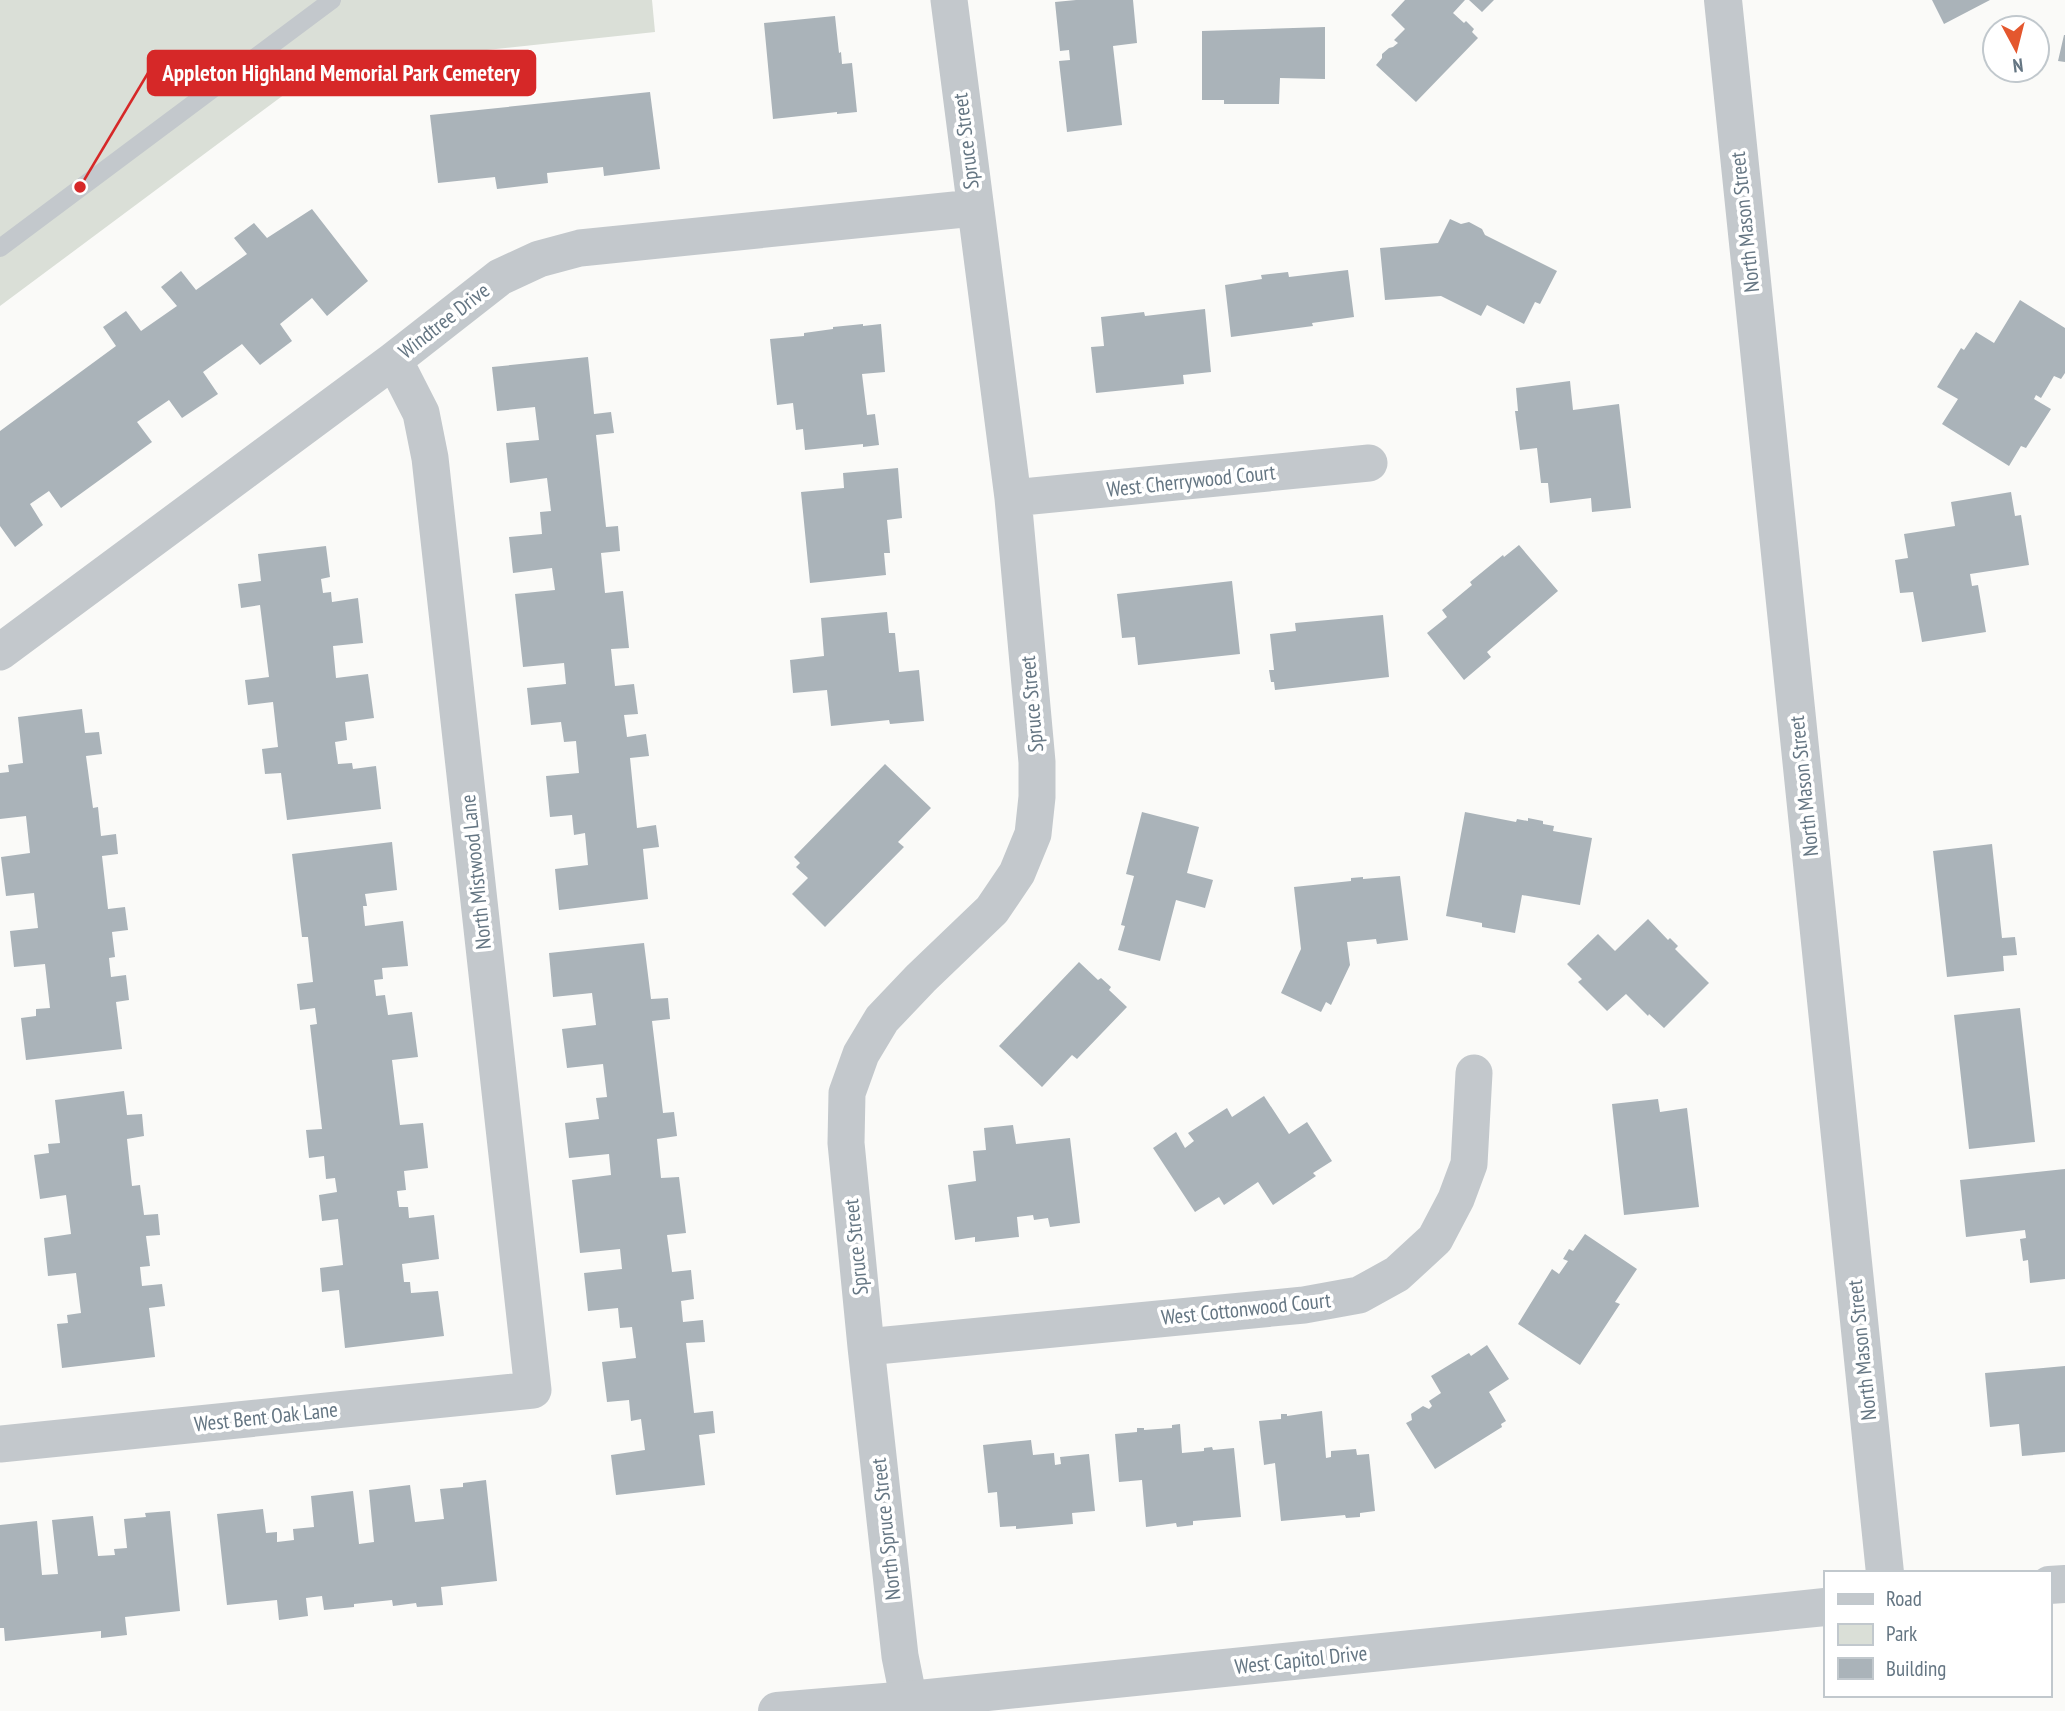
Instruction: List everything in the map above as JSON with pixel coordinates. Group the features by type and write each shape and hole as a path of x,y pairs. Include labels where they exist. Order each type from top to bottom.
{"street":[{"name":"Spruce Street","path":"866,1347 846,1143 847,1093 861,1054 882,1019 992,911 1017,873 1032,834 1037,797 1037,762 1013,498 949,0"},
{"name":"North Mason Street","path":"1723,0 1885,1571"},
{"name":"Windtree Drive","path":"0,652 394,360 500,277 539,260 580,248 974,208"},
{"name":"North Mistwood Lane","path":"394,360 421,414 430,458 533,1390"},
{"name":"West Cherrywood Court","path":"1013,498 1369,463"},
{"name":"West Cottonwood Court","path":"866,1347 1304,1305 1359,1295 1397,1274 1435,1239 1456,1199 1469,1164 1474,1073"},
{"name":"North Spruce Street","path":"866,1347 900,1656 910,1705"},
{"name":"West Bent Oak Lane","path":"0,1444 533,1390"},
{"name":"West Capitol Drive","path":"777,1711 910,1705 1824,1607"}],"lane":[{"path":"0,248 332,0"}],"green space":[{"path":"0,0 652,0 655,32 320,68 0,306"}],"building":[{"path":"1133,0 1137,43 1113,46 1122,125 1067,132 1059,61 1070,60 1069,50 1060,51 1055,2"},
{"path":"1405,0 1465,0 1453,13 1474,29 1472,32 1478,38 1416,102 1376,65 1382,54 1398,43 1394,40 1405,29 1391,15"},
{"path":"1469,0 1494,0 1482,12"},
{"path":"1932,0 1990,0 1944,24"},
{"path":"835,16 842,64 852,63 857,112 773,119 764,23"},
{"path":"1325,27 1325,79 1280,78 1279,104 1224,104 1224,100 1202,100 1202,31"},
{"path":"2065,35 2065,62 2058,61"},
{"path":"650,92 660,169 604,176 603,167 547,173 548,183 497,189 495,177 438,183 430,115"},
{"path":"312,209 368,281 327,316 312,298 280,324 292,341 260,365 242,344 203,372 218,394 182,418 169,400 137,422 152,442 61,508 49,491 30,504 43,525 15,547 0,526 0,431 116,346 103,327 126,311 141,331 177,306 161,287 181,271 196,290 247,254 234,238 254,223 267,238"},
{"path":"1450,219 1461,224 1469,222 1482,229 1485,235 1557,271 1540,304 1535,302 1524,324 1487,305 1481,316 1441,296 1385,300 1380,248 1438,243"},
{"path":"1348,270 1354,317 1312,323 1313,326 1231,337 1225,285 1262,279 1261,275 1288,272 1289,277"},
{"path":"2020,300 2065,328 2065,373 2061,379 2054,376 2041,398 2036,395 2034,399 2051,409 2026,448 2021,446 2009,466 1942,424 1958,399 1937,387 1961,348 1964,350 1976,332 1994,343"},
{"path":"1205,309 1211,372 1183,375 1184,384 1096,393 1091,347 1104,346 1101,317 1144,312 1145,316"},
{"path":"881,324 885,372 862,374 867,415 875,414 879,445 805,450 803,429 796,430 793,403 777,405 770,339 804,336 804,333 833,327"},
{"path":"588,357 594,414 611,412 614,433 596,435 606,527 618,526 620,551 601,553 605,593 623,591 629,648 611,649 615,686 634,684 638,714 624,715 627,737 646,734 649,756 630,758 637,828 656,825 659,847 643,849 648,899 559,910 555,869 588,865 585,833 574,835 572,815 550,817 546,776 579,773 576,741 564,742 561,722 531,725 527,688 566,684 564,663 523,667 515,594 555,590 552,568 513,573 509,537 542,534 540,512 551,511 547,478 510,483 506,443 539,440 535,407 497,411 492,367"},
{"path":"1570,381 1573,410 1619,404 1631,508 1592,512 1591,498 1550,503 1548,483 1541,483 1537,448 1520,450 1515,411 1518,411 1516,388"},
{"path":"898,468 902,518 887,520 890,553 884,553 886,575 810,583 801,492 844,488 843,473"},
{"path":"2011,492 2015,516 2021,515 2029,565 1970,574 1972,586 1978,585 1986,632 1922,642 1913,592 1900,593 1895,560 1908,558 1904,534 1955,526 1951,502"},
{"path":"1519,545 1558,591 1487,652 1491,657 1464,680 1427,633 1447,617 1442,610 1472,585 1470,582"},
{"path":"326,546 330,577 321,579 323,593 331,592 332,602 358,598 363,643 333,646 336,678 368,674 374,718 345,722 347,740 335,742 338,764 352,763 353,769 376,766 381,809 287,820 281,773 265,774 262,749 278,747 273,702 248,705 245,680 269,677 260,605 241,608 238,584 261,581 258,554"},
{"path":"1232,581 1240,654 1138,665 1135,637 1122,638 1117,594"},
{"path":"887,612 889,633 895,633 899,672 919,670 924,721 890,724 889,720 831,726 827,690 793,693 790,660 824,656 821,618"},
{"path":"1383,615 1389,677 1275,690 1269,670 1274,670 1270,634 1296,631 1295,623"},
{"path":"82,709 85,733 99,732 102,754 86,756 93,808 98,807 101,836 116,834 118,854 102,856 108,909 125,907 128,930 112,932 115,957 109,958 111,977 126,975 129,1000 116,1002 122,1049 26,1060 21,1018 36,1016 36,1009 50,1008 45,964 14,967 10,931 38,928 34,893 6,896 1,857 30,853 26,816 0,819 0,773 9,772 8,765 23,763 18,717"},
{"path":"885,764 931,808 898,842 904,847 825,927 792,894 808,878 796,867 800,863 794,857"},
{"path":"1142,812 1199,827 1187,873 1213,880 1205,908 1176,900 1160,961 1118,950 1125,926 1121,925 1134,876 1126,874"},
{"path":"1465,812 1516,822 1517,819 1528,821 1528,818 1543,821 1543,824 1554,826 1553,831 1592,838 1580,905 1522,895 1515,933 1446,916"},
{"path":"392,842 397,890 365,894 365,926 403,921 408,966 382,968 383,979 374,980 376,996 385,995 388,1015 412,1012 418,1057 392,1060 400,1125 423,1123 428,1168 404,1171 406,1190 397,1191 399,1207 408,1207 409,1218 434,1215 439,1259 402,1264 404,1282 410,1282 411,1293 438,1291 444,1336 345,1348 339,1290 322,1292 320,1268 343,1265 338,1219 322,1221 319,1195 337,1192 335,1178 326,1179 324,1156 309,1158 306,1130 322,1129 310,1025 317,1024 315,1008 300,1010 297,984 313,982 308,937 302,937 292,854"},
{"path":"1992,844 2002,938 2015,937 2017,955 2003,956 2004,971 1947,977 1933,851"},
{"path":"1400,876 1408,940 1377,944 1376,939 1347,942 1350,965 1331,1005 1326,1002 1321,1012 1281,993 1301,949 1294,887 1351,881 1351,878"},
{"path":"1648,919 1668,940 1670,938 1678,946 1675,949 1709,983 1664,1028 1626,994 1607,1011 1578,982 1582,979 1567,964 1598,934 1615,951"},
{"path":"644,943 651,999 668,998 670,1019 652,1021 663,1113 674,1112 677,1136 657,1139 661,1178 679,1177 686,1233 667,1235 672,1272 691,1270 694,1299 681,1301 683,1322 703,1320 705,1342 686,1343 694,1413 713,1411 715,1433 699,1435 705,1485 616,1495 611,1455 645,1450 641,1419 631,1421 629,1400 607,1402 602,1362 636,1358 632,1327 620,1328 618,1308 588,1311 584,1273 622,1269 620,1249 580,1253 572,1180 611,1175 609,1154 569,1158 565,1123 599,1119 596,1098 607,1097 603,1064 567,1068 562,1029 596,1025 592,993 553,997 549,953"},
{"path":"1079,962 1098,980 1101,978 1111,987 1109,990 1127,1007 1077,1059 1072,1055 1042,1087 999,1046"},
{"path":"2020,1008 2035,1142 1969,1149 1954,1015"},
{"path":"124,1091 127,1115 142,1114 144,1136 127,1139 132,1186 140,1185 144,1215 158,1214 160,1235 146,1236 150,1266 140,1267 142,1286 162,1284 165,1306 149,1308 155,1357 62,1368 57,1324 68,1323 67,1315 81,1313 76,1273 48,1276 44,1238 71,1234 66,1195 40,1199 34,1155 49,1153 48,1144 60,1143 55,1100"},
{"path":"1264,1096 1289,1134 1307,1122 1332,1161 1313,1173 1316,1176 1273,1205 1258,1182 1224,1205 1219,1197 1195,1212 1153,1148 1176,1132 1185,1148 1194,1141 1188,1133 1227,1108 1232,1117"},
{"path":"1658,1099 1660,1112 1687,1108 1699,1207 1624,1215 1612,1104"},
{"path":"1013,1125 1016,1144 1070,1138 1080,1223 1050,1227 1048,1218 1034,1220 1033,1215 1017,1217 1019,1237 975,1242 975,1237 955,1240 948,1185 976,1181 973,1151 986,1150 984,1128"},
{"path":"2065,1169 2065,1279 2030,1283 2028,1260 2023,1261 2020,1239 2026,1238 2025,1230 1966,1237 1960,1180"},
{"path":"1585,1234 1637,1269 1615,1302 1620,1304 1580,1365 1518,1324 1552,1269 1559,1274 1568,1261 1563,1259 1569,1249 1573,1251"},
{"path":"1487,1345 1509,1379 1489,1392 1506,1421 1501,1424 1502,1427 1435,1469 1406,1423 1412,1420 1411,1414 1423,1406 1429,1409 1432,1406 1429,1401 1441,1393 1431,1376"},
{"path":"2065,1366 2065,1452 2022,1456 2019,1424 1990,1427 1985,1373"},
{"path":"1322,1411 1326,1458 1331,1457 1331,1451 1356,1449 1357,1455 1369,1454 1375,1511 1360,1513 1360,1517 1346,1518 1345,1515 1281,1521 1275,1463 1264,1465 1259,1421 1281,1419 1281,1414 1287,1416"},
{"path":"1180,1424 1182,1453 1204,1451 1204,1448 1212,1447 1213,1450 1234,1448 1241,1517 1193,1521 1193,1525 1177,1527 1176,1523 1146,1527 1142,1480 1119,1482 1115,1434 1137,1432 1137,1428 1172,1428 1172,1425"},
{"path":"1031,1440 1033,1455 1054,1453 1055,1465 1061,1464 1060,1457 1089,1454 1095,1511 1072,1513 1073,1524 1016,1529 1016,1526 1000,1527 997,1492 988,1493 983,1445"},
{"path":"486,1480 497,1581 441,1587 443,1605 417,1607 416,1603 393,1606 392,1600 324,1610 322,1596 306,1598 308,1616 279,1620 277,1600 227,1605 217,1514 263,1509 266,1533 277,1532 277,1542 294,1540 293,1529 314,1527 311,1496 353,1491 359,1544 374,1542 369,1490 410,1485 415,1522 444,1519 440,1489 463,1487 463,1483"},
{"path":"170,1511 180,1611 125,1617 127,1635 101,1638 101,1631 5,1641 4,1628 0,1628 0,1525 37,1521 42,1575 58,1574 52,1520 93,1516 98,1556 115,1555 114,1549 127,1548 124,1519 146,1517 145,1513"}],"place":[{"name":"Appleton Highland Memorial Park Cemetery","path":"80,187"}]}
